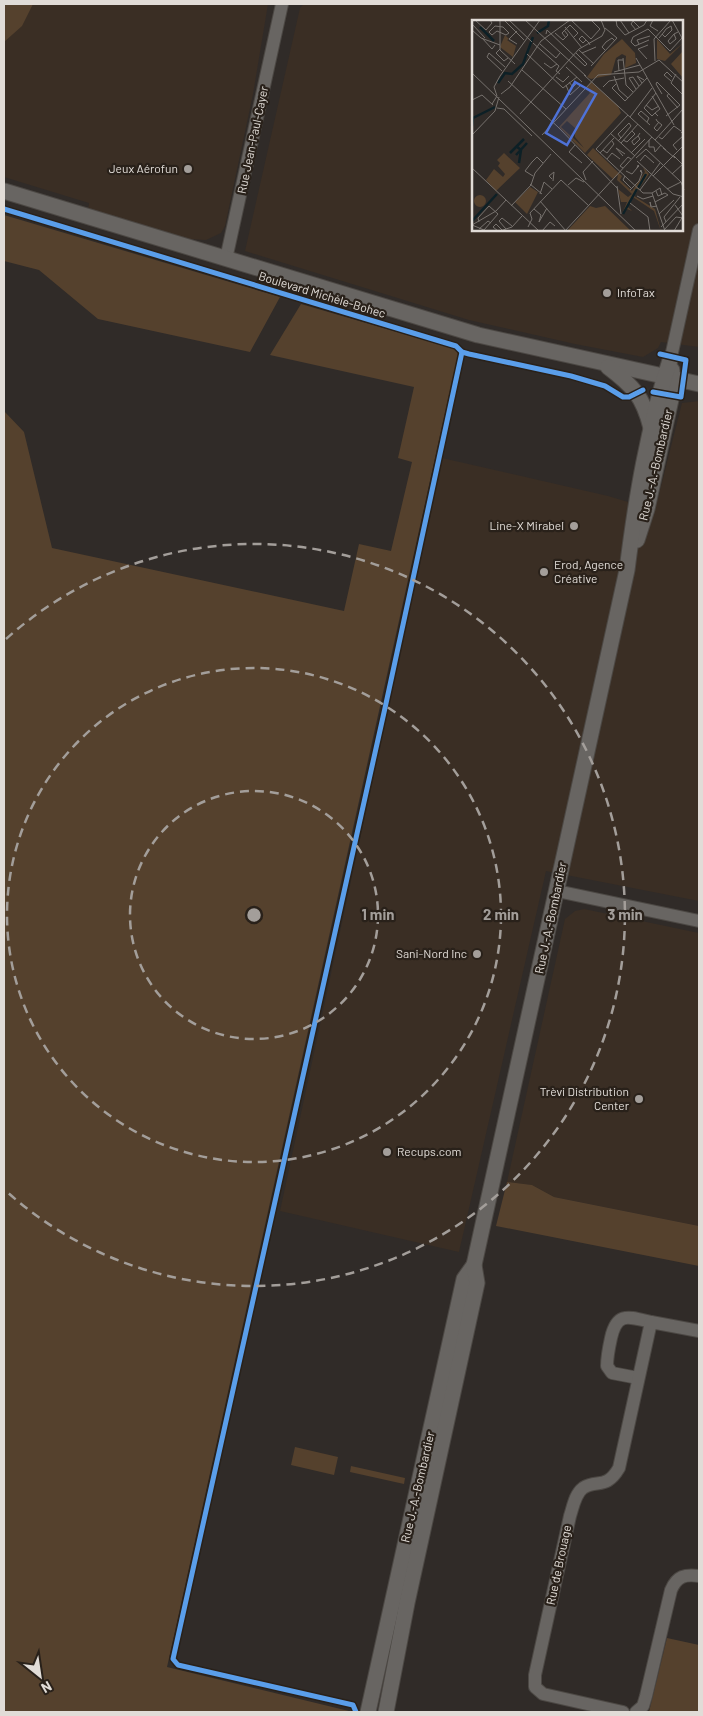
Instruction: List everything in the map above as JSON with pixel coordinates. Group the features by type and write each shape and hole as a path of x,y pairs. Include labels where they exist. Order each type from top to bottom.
{"street":[{"name":"Rue Jean-Paul-Cayer","path":"226,259 282,4"},
{"name":"Boulevard Michèle-Bohec","path":"4,191 478,335 699,384"},
{"name":"Rue J.-A.-Bombardier","path":"386,1712 409,1594 477,1283 474,1266 627,570 634,507 651,430 668,378 699,230"},
{"path":"602,364 636,390 646,411 651,430"},
{"name":"Rue J.-A.-Bombardier","path":"627,570 648,509 672,395 668,378"},
{"path":"557,891 699,921"},
{"name":"Rue J.-A.-Bombardier","path":"368,1712 464,1279 474,1266"},
{"path":"638,1378 612,1373 607,1366 614,1326 620,1319 629,1317 699,1331"},
{"name":"Rue de Brouage","path":"623,1712 543,1694 535,1686 535,1675 570,1516 577,1495 584,1487 598,1485 613,1478 619,1468 651,1322"},
{"path":"636,1712 643,1706 657,1668 673,1585 676,1580 687,1575 699,1576"}],"shaded area":[{"path":"4,4 268,4 253,94 225,226 221,233 206,240 188,239 88,210 89,203 4,177"},
{"path":"4,4 33,4 22,26 4,42"},
{"path":"304,4 699,4 699,347 661,342 658,348 643,357 575,344 469,320 245,251 300,8"},
{"path":"4,215 280,297 250,352 98,319 39,270 4,261"},
{"path":"301,304 459,350 167,1667 349,1711 4,1712 4,411 24,432 52,548 344,611 359,544 391,551 412,462 398,458 414,387 270,355"},
{"path":"699,401 699,901 546,871 459,1252 280,1211 442,458 608,496 655,510 682,403"},
{"path":"584,909 699,933 699,1226 554,1197 532,1185 507,1182 565,919 575,911"},
{"path":"507,1182 532,1185 554,1197 699,1226 699,1266 496,1226"},
{"path":"295,1447 338,1457 334,1475 291,1465"},
{"path":"351,1466 405,1478 404,1484 350,1472"},
{"path":"667,1638 699,1645 699,1712 649,1712"}],"cycle path":[{"path":"4,209 456,346 462,352 469,354 571,376 605,386 623,397 629,397 643,390"},
{"path":"356,1712 353,1705 178,1665 173,1659 385,708 462,352"},
{"path":"653,392 681,397 686,360 660,354"}],"place":[{"name":"Jeux Aérofun","path":"188,169"},
{"name":"InfoTax","path":"607,293"},
{"name":"Line-X Mirabel","path":"574,526"},
{"name":"Erod, Agence Créative","path":"544,572"},
{"name":"Sani-Nord Inc","path":"477,954"},
{"name":"Trèvi Distribution Center","path":"639,1099"},
{"name":"Recups.com","path":"387,1152"}]}
